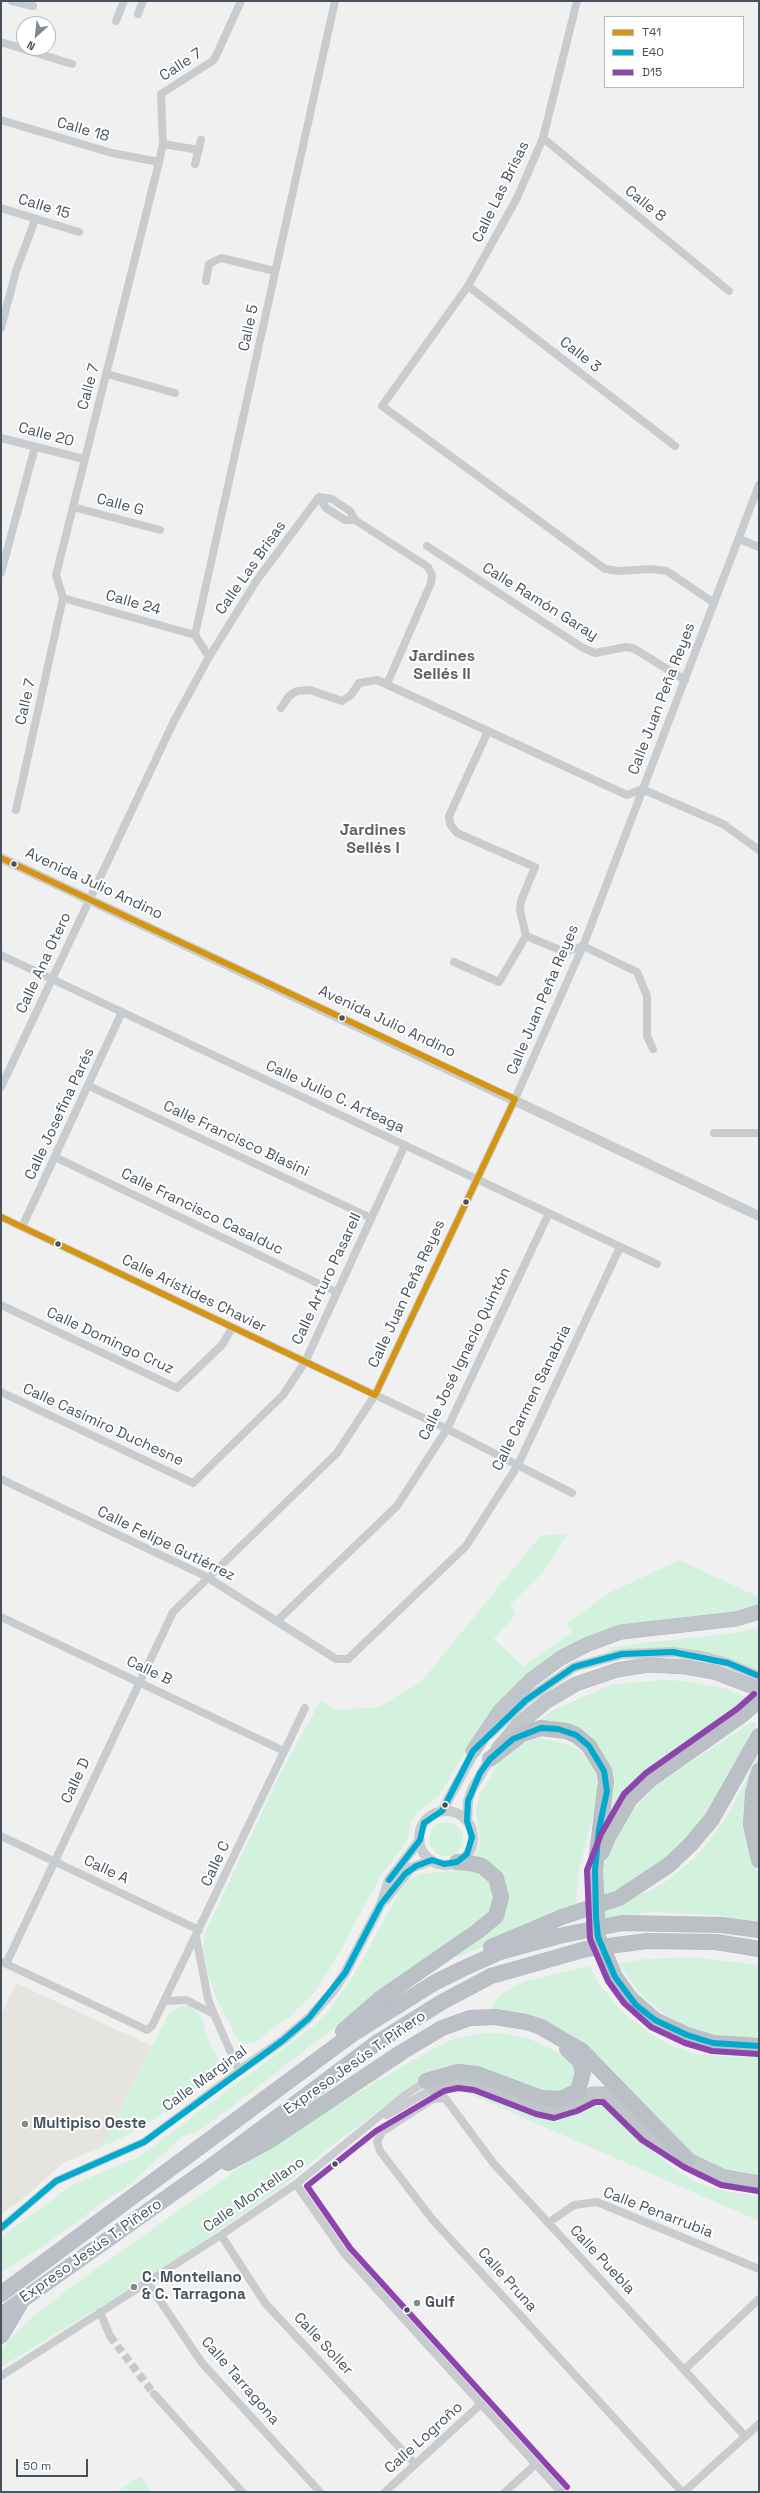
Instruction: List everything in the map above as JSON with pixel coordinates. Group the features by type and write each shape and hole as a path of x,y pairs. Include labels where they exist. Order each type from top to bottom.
{"highway":[{"path":"473,1751 500,1711 531,1680 561,1658 586,1645 621,1632 736,1619 759,1612"},
{"path":"490,1759 519,1724 547,1701 576,1684 606,1673 648,1665 686,1667 714,1672 759,1689"},
{"path":"595,1870 608,1837 630,1799 651,1779 742,1715 759,1700"},
{"path":"490,1759 522,1734 541,1728 566,1731 576,1735 590,1746 604,1771 606,1781 595,1870 598,1937 615,1977 630,1998 655,2020 688,2035 713,2043 759,2046"},
{"path":"434,1983 483,1950 562,1917 619,1898 669,1865 691,1844 712,1819 759,1736"},
{"path":"759,1771 753,1793 751,1825 759,1860"},
{"path":"300,2072 381,1998 478,1931 496,1916 501,1897 496,1878 482,1866 457,1862"},
{"name":"Expreso Jesús T. Piñero","path":"1,2294 7,2287 351,2035 434,1983 500,1952 559,1936 622,1924 722,1925 759,1930"},
{"name":"Expreso Jesús T. Piñero","path":"1,2315 171,2194 378,2042 442,2002 491,1976 586,1949 647,1941 716,1942 759,1948"},
{"path":"171,2194 267,2142 402,2052 442,2028 470,2018 495,2017 526,2022 541,2027 582,2051 688,2160"},
{"path":"402,2052 462,2027 498,2023 523,2026 551,2038 574,2054 580,2061 583,2072 578,2091 572,2095 552,2100 541,2098 477,2074 458,2072 430,2085"},
{"path":"430,2085 450,2081 476,2082 539,2107 555,2110 574,2104 593,2094 606,2094 647,2134 688,2160 724,2177 759,2183"},
{"path":"1,2336 22,2300"}],"street":[{"path":"12,1 33,6"},
{"path":"116,21 124,1"},
{"path":"138,14 143,1"},
{"name":"Calle 7","path":"16,810 63,598 56,575 163,144 161,94 214,60 241,1"},
{"name":"Calle 5","path":"196,635 335,1"},
{"name":"Calle Las Brisas","path":"577,1 543,138 517,198 468,286 403,374 382,406 605,569 619,571 651,569 667,571 714,603"},
{"path":"1,42 72,64"},
{"name":"Calle 18","path":"1,120 112,153 159,162"},
{"name":"Calle 8","path":"543,138 729,291"},
{"path":"195,164 201,140"},
{"path":"163,144 198,150"},
{"name":"Calle 15","path":"1,208 35,220 79,232"},
{"path":"1,328 16,271 35,220"},
{"path":"206,281 210,264 221,258 275,271"},
{"name":"Calle 3","path":"468,286 675,446"},
{"path":"107,374 175,393"},
{"name":"Calle 20","path":"1,438 84,460"},
{"path":"1,573 35,447"},
{"name":"Calle Juan Peña Reyes","path":"173,1612 207,1577 337,1453 375,1395 515,1099 583,946 759,486"},
{"name":"Calle Las Brisas","path":"174,721 209,657 257,580 319,497 332,499 350,511 355,520 428,567 432,575 432,583 387,684"},
{"name":"Calle G","path":"73,507 160,530"},
{"path":"739,539 759,547"},
{"name":"Calle Ramón Garay","path":"427,546 584,648 595,653 626,647 634,648 685,680"},
{"name":"Calle 24","path":"63,598 196,635"},
{"path":"196,635 209,657"},
{"path":"281,708 289,696 297,691 310,690 342,701 351,695 362,682 377,680 627,795 642,789 723,824 759,850"},
{"name":"Calle Ana Otero","path":"1,1087 174,721"},
{"path":"454,962 499,982 526,936 520,910 521,901 535,867 457,833 450,824 449,816 488,731"},
{"name":"Avenida Julio Andino","path":"1,858 515,1099 759,1216"},
{"path":"526,936 565,952 583,946 637,972 647,996 647,1036 653,1049"},
{"name":"Calle Julio C. Arteaga","path":"1,955 657,1264"},
{"name":"Calle Josefina Parés","path":"22,1228 122,1012"},
{"name":"Calle Francisco Blasini","path":"89,1086 371,1218"},
{"path":"714,1133 759,1133"},
{"name":"Calle Arturo Pasarell","path":"193,1483 284,1395 305,1362 336,1292 405,1146"},
{"name":"Calle Francisco Casalduc","path":"56,1157 336,1292"},
{"name":"Calle José Ignacio Quintón","path":"278,1620 397,1506 447,1429 549,1213"},
{"name":"Calle Arístides Chavier","path":"1,1217 447,1429 572,1493"},
{"name":"Calle Carmen Sanabria","path":"332,1657 336,1659 348,1659 466,1546 518,1465 620,1247"},
{"name":"Calle Domingo Cruz","path":"1,1305 177,1388 222,1345 232,1328"},
{"name":"Calle Casimiro Duchesne","path":"1,1392 193,1483"},
{"name":"Calle Felipe Gutiérrez","path":"1,1479 207,1577 278,1620 332,1657"},
{"name":"Calle D","path":"3,1962 54,1861 138,1682 173,1612"},
{"name":"Calle B","path":"1,1617 284,1751"},
{"path":"490,1759 472,1789 468,1801 467,1821 472,1832 472,1843 467,1854 457,1862 444,1864 432,1860 423,1851 420,1840 422,1828 428,1819 442,1811 473,1751 526,1700 574,1667 622,1654 673,1652 702,1656 728,1663 759,1676"},
{"name":"Calle C","path":"3,1962 147,2030 152,2026 305,1708"},
{"path":"442,1811 458,1814 467,1821"},
{"name":"Calle A","path":"1,1836 198,1933"},
{"name":"Calle Marginal","path":"1,2228 56,2181 144,2142 293,2032 309,2018 333,1991 347,1969 381,1904 389,1880 420,1840"},
{"name":"Calle Marginal","path":"381,1904 411,1868 432,1860"},
{"path":"198,1933 208,1999 239,2071"},
{"path":"165,2001 186,2000 214,2014"},
{"name":"Calle Montellano","path":"1,2376 221,2235 296,2184 404,2096 430,2085"},
{"name":"Calle Puebla","path":"445,2098 494,2164 745,2436"},
{"name":"Calle Pruna","path":"445,2098 433,2099 382,2132 377,2142 380,2151 432,2218 683,2492"},
{"path":"296,2184 344,2253 561,2492"},
{"name":"Calle Penarrubia","path":"548,2223 574,2205 598,2202 759,2268"},
{"name":"Calle Soller","path":"221,2235 265,2303 415,2464"},
{"name":"Calle Tarragona","path":"148,2282 166,2312 202,2363 320,2492"},
{"path":"684,2370 759,2299"},
{"path":"100,2312 110,2336"},
{"path":"154,2394 242,2492"},
{"name":"Calle Logroño","path":"385,2492 481,2404"},
{"path":"683,2492 759,2424"},
{"path":"505,2492 536,2464"}],"shaded area":[{"path":"16,1983 152,2046 101,2147 63,2163 25,2197 1,2214 1,2015"}],"green space":[{"path":"567,1534 544,1571 510,1605 517,1613 494,1639 523,1667 573,1631 567,1624 609,1593 679,1560 759,1597 759,1606 744,1612 621,1628 497,1707 481,1725 440,1794 416,1814 410,1825 408,1840 380,1877 333,1964 314,1993 291,2015 255,2042 246,2044 238,2040 218,2002 207,1972 203,1948 205,1933 281,1772 321,1700 336,1710 379,1707 421,1682 541,1535"},
{"path":"759,1627 759,1673 703,1653 606,1652 611,1648 619,1646 734,1633"},
{"path":"661,1680 687,1681 724,1688 750,1698 611,1811 608,1809 594,1748 533,1724 553,1710 611,1685"},
{"path":"751,1722 756,1722 754,1732 716,1800 697,1830 681,1849 602,1900 604,1867 609,1851 627,1816 657,1785"},
{"path":"539,1738 560,1742 578,1749 589,1762 596,1777 598,1797 579,1869 576,1907 457,1958 454,1956 506,1898 474,1857 480,1843 476,1810 480,1794 503,1756 518,1745"},
{"path":"759,1754 749,1850 759,1875 759,1922 715,1915 654,1912 603,1919 602,1910 651,1890 671,1878 699,1854 729,1813"},
{"path":"449,1822 456,1824 461,1829 463,1839 461,1849 456,1854 443,1856 436,1854 431,1849 429,1836 431,1829 436,1824"},
{"path":"466,1869 478,1873 489,1883 492,1894 490,1909 481,1919 392,1983 229,2109 196,2132 183,2136 136,2179 39,2249 1,2272 1,2237 74,2184 140,2156 312,2027 328,2012 355,1973 400,1891 409,1879 421,1874"},
{"path":"692,1957 759,1965 759,2038 708,2035 681,2024 660,2011 642,1996 618,1964 645,1959"},
{"path":"589,1966 600,1985 621,2011 648,2032 668,2044 696,2054 735,2057 759,2056 759,2176 744,2176 699,2162 637,2100 599,2057 569,2033 542,2019 521,2012 489,2011 501,1994 523,1982"},
{"path":"181,2006 190,2006 202,2018 207,2036 218,2058 215,2074 172,2108 125,2136 101,2147 169,2013"},
{"path":"485,2033 509,2034 532,2040 555,2051 576,2065 577,2084 559,2096 421,2079 317,2157 286,2184 164,2268 1,2367 1,2348 34,2316 71,2287 260,2153 302,2125 431,2050 453,2039"},
{"path":"448,2086 478,2088 553,2116 572,2112 592,2100 602,2101 625,2120 656,2153 676,2170 700,2184 728,2192 759,2196 759,2221 462,2091 428,2096"},
{"path":"141,2476 152,2492 116,2492"}],"tunnel":[{"path":"110,2336 154,2394"}],"transit line":[{"name":"T41","path":"1,858 515,1099"},
{"name":"T41","path":"375,1395 515,1099"},
{"name":"T41","path":"1,1217 375,1395"},
{"name":"E40","path":"389,1880 420,1840 424,1823 442,1811 473,1751 526,1700 574,1667 622,1654 673,1652 728,1663 759,1676"},
{"name":"D15","path":"754,1694 737,1709 646,1773 624,1794 601,1834 587,1870 590,1939 608,1981 624,2003 651,2027 685,2043 712,2051 758,2054"},
{"name":"E40","path":"1,2228 56,2181 144,2142 282,2041 309,2018 345,1973 381,1904 405,1874 416,1866 432,1860 444,1864 457,1862 467,1854 472,1837 467,1821 468,1801 480,1773 490,1759 513,1739 541,1728 558,1729 576,1735 589,1746 604,1771 607,1791 599,1829 595,1870 596,1917 598,1937 615,1977 636,2005 655,2020 687,2035 713,2043 759,2046"},
{"name":"D15","path":"567,2487 350,2248 307,2186 376,2131 444,2091 458,2088 474,2090 536,2114 554,2118 577,2111 595,2102 603,2102 642,2140 684,2167 721,2185 758,2191"}],"place":[{"name":"Multipiso Oeste","path":"25,2124"},
{"name":"C. Montellano & C. Tarragona","path":"134,2287"},
{"name":"Gulf","path":"417,2303"}],"district":[{"name":"Jardines Sellés II","path":"442,666"},
{"name":"Jardines Sellés I","path":"373,840"}]}
